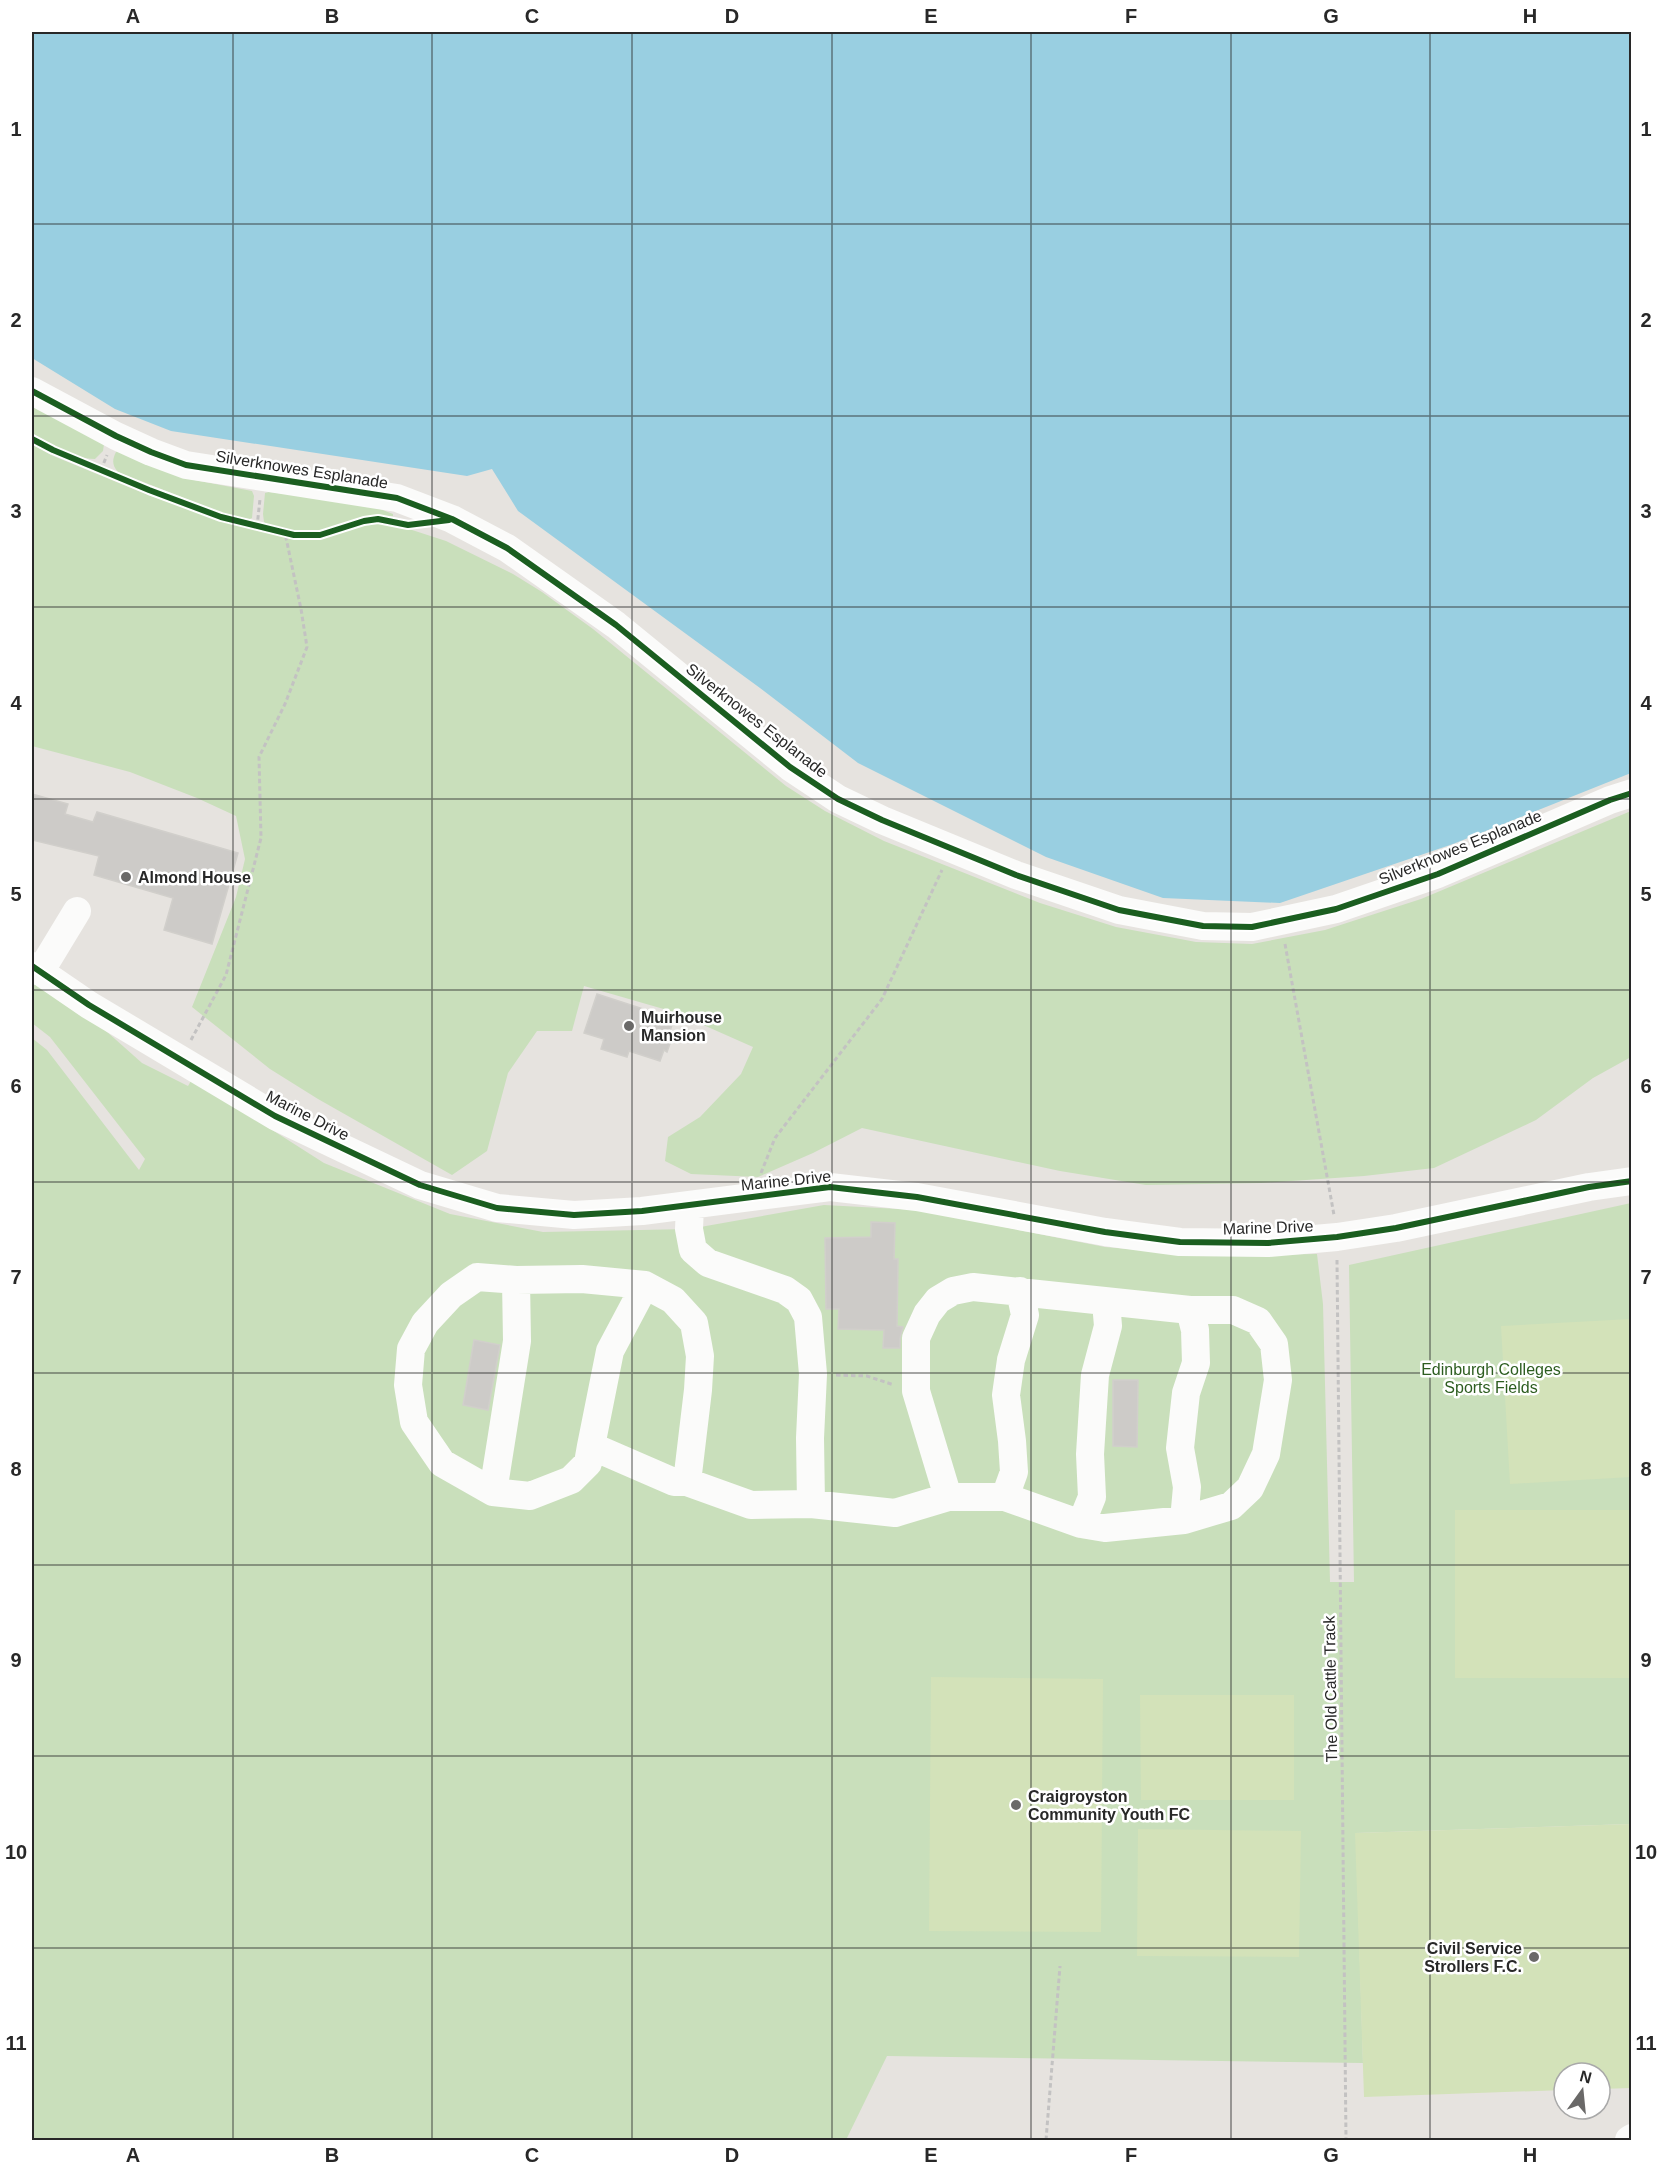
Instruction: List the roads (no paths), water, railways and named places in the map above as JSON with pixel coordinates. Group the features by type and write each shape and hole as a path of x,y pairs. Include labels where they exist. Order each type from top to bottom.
{"street":[{"name":"Silverknowes Esplanade","path":"32,391 116,436 186,465 397,498 452,519 507,548 607,619 790,767 847,803 1016,876 1119,910 1203,926 1252,927 1336,909 1438,874 1610,800 1632,793"},
{"path":"36,969 77,911"},
{"name":"Marine Drive","path":"36,969 89,1005 275,1116 410,1180 497,1208 574,1215 642,1211 830,1187 918,1197 1105,1232 1180,1242 1268,1243 1337,1237 1395,1228 1589,1187 1632,1181"},
{"path":"690,1206 689,1229 693,1250 708,1263 785,1290 799,1300 808,1317 813,1374 811,1504"},
{"path":"645,1285 610,1351 588,1463 571,1480 530,1496 493,1492 442,1463 414,1422 408,1385 411,1349 425,1323 452,1295 477,1277 516,1280 582,1279 645,1285 673,1300 693,1323 700,1356 687,1482"},
{"path":"493,1492 516,1341 516,1280"},
{"path":"591,1446 674,1482 687,1482 751,1505 811,1504 895,1513 948,1497 1005,1497 1081,1524 1105,1528 1184,1520 1231,1506 1251,1488 1266,1454 1278,1380 1274,1344 1258,1321 1233,1310 1190,1310 973,1287 953,1291 938,1300 927,1314 916,1338 916,1391 948,1497"},
{"path":"1005,1497 1014,1472 1006,1395 1011,1360 1025,1315 1020,1291"},
{"path":"1081,1524 1092,1497 1090,1454 1095,1375 1108,1326 1106,1302"},
{"path":"1184,1520 1187,1487 1180,1448 1186,1393 1196,1363 1196,1330 1190,1310"}],"water":[{"path":"32,32 1631,32 1631,773 1453,844 1280,903 1163,898 1046,857 858,763 760,688 518,511 492,469 467,476 171,431 115,409 32,358"}],"place":[{"name":"Almond House","path":"126,877"},
{"name":"Muirhouse Mansion","path":"629,1026"},
{"name":"Craigroyston Community Youth FC","path":"1016,1805"},
{"name":"Civil Service Strollers F.C.","path":"1534,1957"}],"park label":[{"name":"Edinburgh Colleges Sports Fields","path":"1491,1378"}]}
